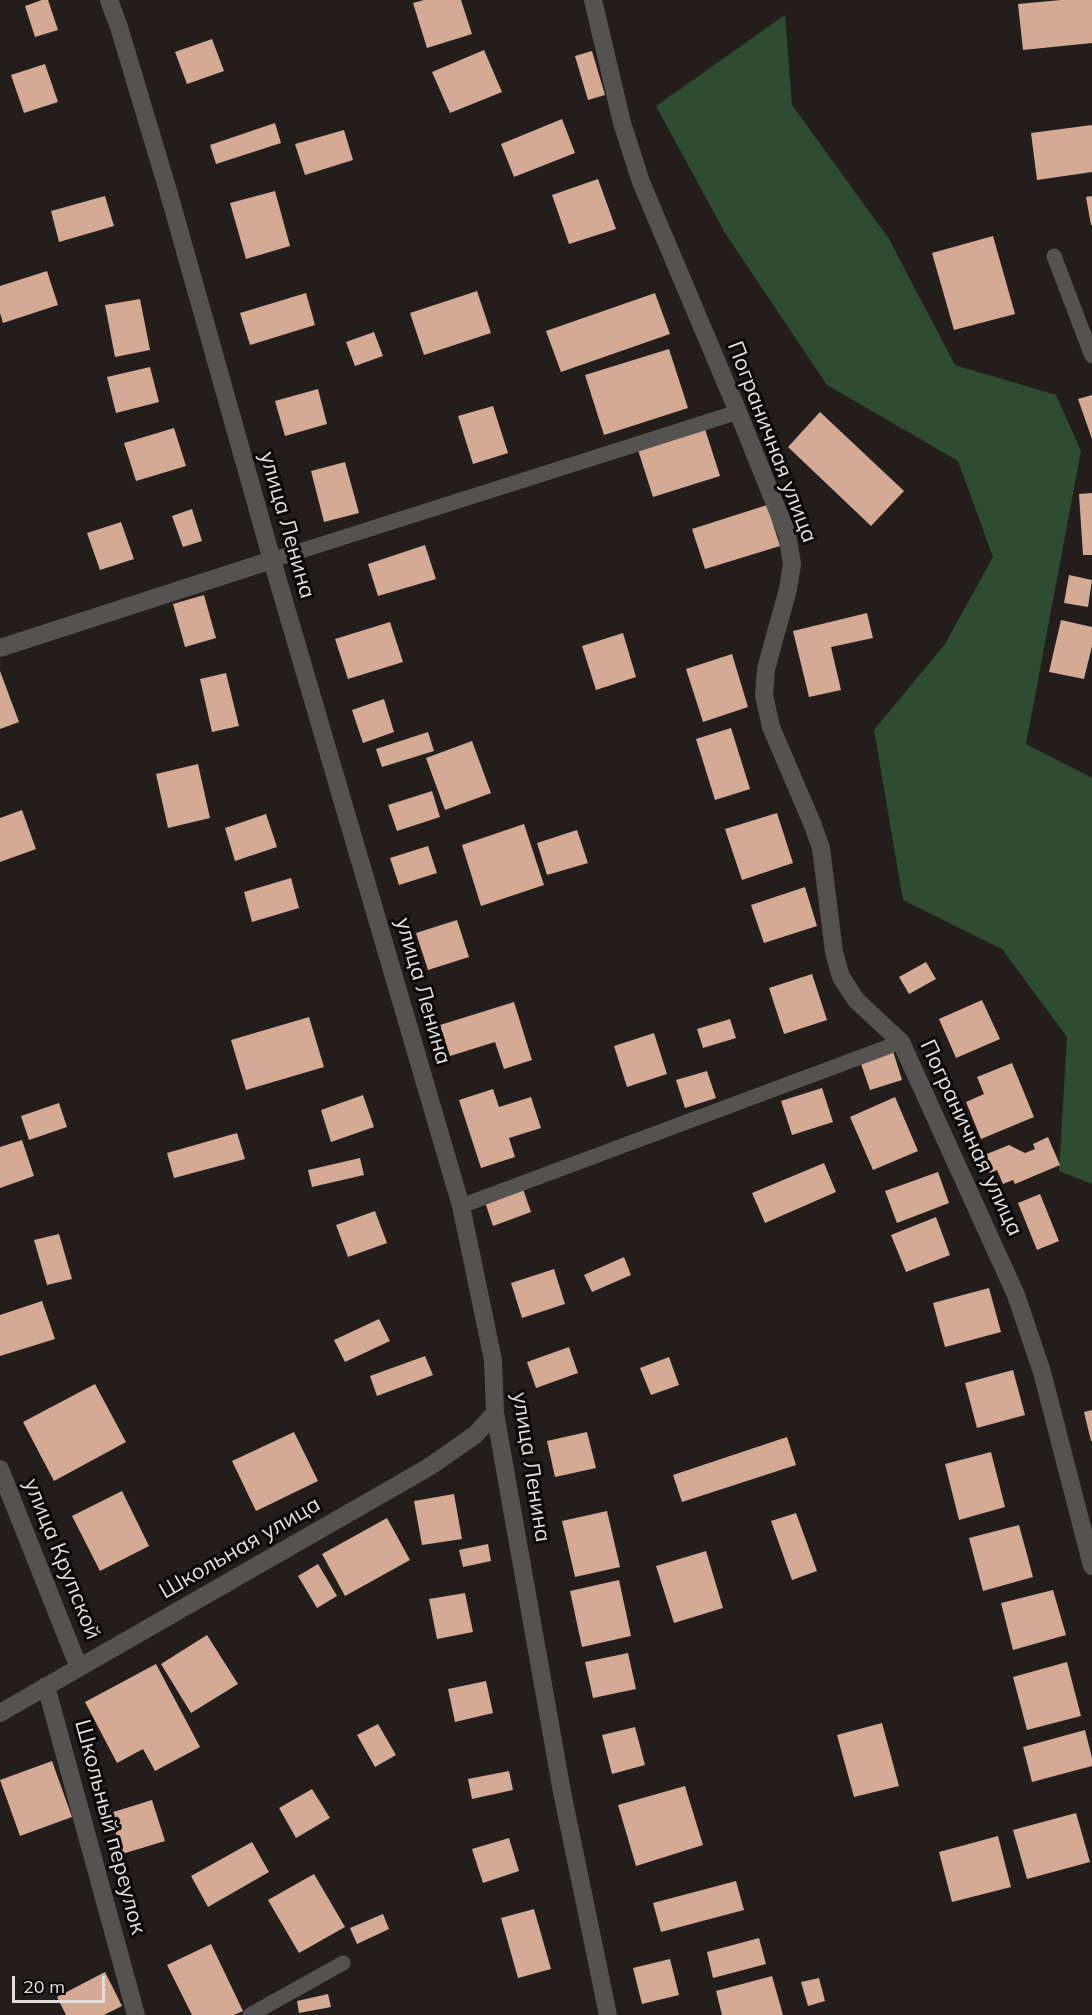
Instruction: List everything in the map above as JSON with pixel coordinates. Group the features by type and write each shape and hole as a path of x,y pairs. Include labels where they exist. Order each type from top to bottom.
{"street":[{"name":"улица Ленина","path":"109,0 169,194 272,560 461,1206 493,1360 495,1413 562,1792 608,2015"},
{"name":"Пограничная улица","path":"593,0 622,123 642,182 787,534 792,564 788,589 766,669 764,694 771,727 813,823 821,848 834,952 842,977 856,1000 901,1042 1019,1304 1042,1372 1092,1566"},
{"path":"0,648 272,560"},
{"name":"Школьная улица","path":"0,1713 429,1467 475,1435 495,1413"},
{"name":"улица Крупской","path":"0,1469 79,1668"},
{"name":"Школьный переулок","path":"46,1686 136,2015"}],"lane":[{"path":"1054,256 1092,356"},
{"path":"272,560 738,412"},
{"path":"461,1206 901,1042"},
{"path":"250,2015 343,1963"}],"green space":[{"path":"785,15 792,105 889,239 955,365 1056,395 1081,451 1026,744 1092,778 1092,1184 1059,1171 1067,1037 1002,949 903,900 874,730 945,644 993,557 958,461 827,385 725,233 656,106"}],"building":[{"path":"48,0 58,30 35,37 25,6"},
{"path":"424,0 461,0 472,34 427,48 413,3"},
{"path":"1092,0 1092,43 1023,50 1018,4"},
{"path":"212,39 224,71 187,84 175,52"},
{"path":"484,50 502,92 450,113 432,72"},
{"path":"592,51 605,95 588,100 575,56"},
{"path":"45,64 58,102 24,113 11,75"},
{"path":"562,119 575,153 514,177 501,144"},
{"path":"275,123 281,143 216,164 210,145"},
{"path":"1092,125 1092,172 1037,180 1031,133"},
{"path":"344,130 353,160 305,175 295,144"},
{"path":"598,179 616,229 569,244 552,195"},
{"path":"275,191 290,246 246,259 230,203"},
{"path":"105,196 114,226 59,242 51,211"},
{"path":"1092,196 1092,225 1091,225 1086,197"},
{"path":"993,236 1015,314 954,330 932,253"},
{"path":"47,271 58,305 3,323 0,313 0,286"},
{"path":"477,291 491,333 424,355 410,313"},
{"path":"306,293 315,325 250,345 240,313"},
{"path":"655,293 670,334 561,372 546,331"},
{"path":"140,299 150,350 115,357 105,305"},
{"path":"374,332 383,356 355,366 346,342"},
{"path":"669,349 688,408 604,435 585,375"},
{"path":"150,367 159,402 116,413 107,377"},
{"path":"318,389 327,424 285,436 275,401"},
{"path":"1092,395 1092,439 1078,399"},
{"path":"493,406 508,453 473,464 458,416"},
{"path":"820,412 904,491 871,526 788,447"},
{"path":"174,428 186,466 136,481 124,443"},
{"path":"705,429 720,476 653,497 638,450"},
{"path":"345,462 359,513 324,522 311,471"},
{"path":"1092,493 1092,555 1083,555 1079,494"},
{"path":"767,505 780,546 705,569 692,529"},
{"path":"192,509 202,541 183,547 172,516"},
{"path":"121,522 134,559 100,570 87,533"},
{"path":"425,545 436,579 378,596 368,564"},
{"path":"1069,575 1092,580 1088,607 1064,603"},
{"path":"204,595 216,638 185,647 173,604"},
{"path":"867,613 873,638 831,647 841,690 809,697 793,631"},
{"path":"1061,620 1092,627 1092,646 1084,679 1049,672"},
{"path":"390,622 403,662 348,679 335,639"},
{"path":"623,633 636,677 596,690 582,646"},
{"path":"732,654 748,707 703,722 686,669"},
{"path":"0,671 19,722 0,729"},
{"path":"226,673 239,726 212,732 200,679"},
{"path":"384,699 394,732 363,743 352,710"},
{"path":"731,728 750,789 715,800 696,739"},
{"path":"428,732 434,751 382,767 376,749"},
{"path":"472,741 491,793 445,810 426,758"},
{"path":"198,764 210,818 168,828 156,774"},
{"path":"432,791 440,817 397,831 388,805"},
{"path":"22,810 36,849 0,862 0,818"},
{"path":"777,813 793,863 742,880 725,829"},
{"path":"266,814 277,847 235,861 225,828"},
{"path":"524,824 544,885 481,906 462,845"},
{"path":"577,830 588,863 547,875 537,843"},
{"path":"428,846 437,873 399,885 390,858"},
{"path":"291,878 299,908 252,922 244,892"},
{"path":"805,887 817,926 764,943 751,905"},
{"path":"457,920 469,957 428,970 416,933"},
{"path":"926,962 936,979 909,994 899,977"},
{"path":"812,974 827,1020 784,1034 769,988"},
{"path":"982,1000 1000,1039 956,1058 939,1019"},
{"path":"514,1002 532,1060 504,1069 495,1042 450,1056 440,1025"},
{"path":"309,1017 324,1067 246,1090 231,1040"},
{"path":"730,1019 736,1038 703,1048 697,1029"},
{"path":"654,1033 667,1074 627,1087 614,1046"},
{"path":"893,1051 902,1080 870,1090 860,1061"},
{"path":"1012,1063 1034,1117 981,1139 966,1102 984,1094 977,1077"},
{"path":"707,1071 716,1098 685,1108 676,1080"},
{"path":"822,1088 833,1122 792,1135 781,1101"},
{"path":"493,1089 499,1107 531,1097 541,1128 509,1138 515,1157 481,1168 459,1100"},
{"path":"363,1095 374,1127 331,1142 321,1110"},
{"path":"895,1097 918,1151 873,1170 850,1117"},
{"path":"59,1103 67,1127 29,1140 21,1116"},
{"path":"237,1133 245,1159 174,1178 167,1153"},
{"path":"1048,1137 1060,1165 1015,1184 1013,1180 1003,1184 997,1170 990,1173 982,1156 1009,1145 1025,1153 1035,1149 1033,1144"},
{"path":"22,1140 34,1176 0,1188 0,1147"},
{"path":"360,1158 364,1175 312,1187 308,1170"},
{"path":"824,1163 836,1192 765,1223 752,1193"},
{"path":"938,1172 949,1203 897,1223 885,1191"},
{"path":"522,1186 531,1212 493,1226 484,1199"},
{"path":"1040,1194 1059,1241 1037,1250 1018,1203"},
{"path":"375,1211 387,1243 348,1257 336,1225"},
{"path":"936,1217 950,1255 906,1272 891,1235"},
{"path":"59,1234 72,1279 47,1285 34,1240"},
{"path":"624,1257 631,1275 592,1292 584,1275"},
{"path":"554,1269 565,1304 522,1318 511,1283"},
{"path":"989,1288 1001,1332 945,1347 933,1303"},
{"path":"42,1301 55,1339 0,1356 0,1315"},
{"path":"379,1319 390,1341 345,1362 334,1340"},
{"path":"569,1347 578,1373 536,1388 527,1362"},
{"path":"425,1356 433,1375 377,1396 370,1376"},
{"path":"669,1357 679,1385 651,1395 640,1368"},
{"path":"1013,1370 1025,1415 977,1428 965,1383"},
{"path":"95,1384 126,1442 54,1481 23,1422"},
{"path":"1092,1410 1092,1441 1091,1441 1084,1412"},
{"path":"294,1432 318,1481 256,1511 232,1461"},
{"path":"587,1432 596,1468 555,1477 547,1441"},
{"path":"787,1437 796,1465 682,1502 673,1475"},
{"path":"991,1452 1005,1507 959,1520 945,1464"},
{"path":"122,1491 149,1546 100,1571 72,1516"},
{"path":"454,1494 462,1539 422,1545 414,1501"},
{"path":"607,1511 620,1567 575,1577 562,1521"},
{"path":"796,1513 817,1571 792,1580 771,1521"},
{"path":"387,1518 410,1560 345,1596 322,1554"},
{"path":"1019,1525 1033,1577 983,1591 969,1538"},
{"path":"488,1544 491,1561 463,1567 459,1550"},
{"path":"706,1551 723,1608 674,1623 656,1566"},
{"path":"318,1564 337,1596 317,1608 298,1576"},
{"path":"619,1580 631,1636 582,1647 570,1591"},
{"path":"1053,1590 1066,1635 1013,1650 1001,1603"},
{"path":"465,1593 473,1632 437,1639 429,1599"},
{"path":"207,1635 238,1684 191,1713 161,1664"},
{"path":"628,1653 636,1689 593,1698 585,1662"},
{"path":"1067,1662 1081,1716 1027,1730 1013,1677"},
{"path":"156,1664 200,1747 155,1771 143,1749 117,1763 85,1702"},
{"path":"486,1681 493,1713 455,1722 448,1689"},
{"path":"882,1723 899,1786 854,1797 837,1735"},
{"path":"378,1724 396,1755 375,1767 357,1735"},
{"path":"635,1727 645,1765 612,1774 602,1735"},
{"path":"1085,1730 1092,1766 1032,1782 1023,1747"},
{"path":"52,1761 72,1817 20,1836 0,1780"},
{"path":"509,1771 513,1790 472,1799 468,1779"},
{"path":"685,1786 703,1845 636,1866 618,1805"},
{"path":"312,1789 330,1818 296,1838 279,1808"},
{"path":"152,1800 165,1841 122,1854 110,1813"},
{"path":"1076,1813 1090,1862 1027,1879 1013,1830"},
{"path":"998,1836 1011,1887 952,1902 939,1852"},
{"path":"509,1838 519,1871 483,1883 472,1849"},
{"path":"252,1842 269,1872 208,1907 191,1876"},
{"path":"314,1874 345,1927 299,1953 268,1900"},
{"path":"736,1881 744,1910 661,1932 653,1903"},
{"path":"534,1909 551,1969 518,1978 501,1918"},
{"path":"383,1914 389,1929 357,1944 350,1928"},
{"path":"759,1938 766,1964 713,1978 707,1952"},
{"path":"211,1944 243,2011 234,2015 192,2015 167,1965"},
{"path":"670,1959 679,1995 642,2004 633,1968"},
{"path":"105,1972 122,2006 104,2015 66,2015 57,1997"},
{"path":"772,1976 783,2015 722,2015 716,1991"},
{"path":"819,1978 825,2001 808,2006 801,1982"},
{"path":"328,1994 331,2007 299,2013 297,2001"}]}
